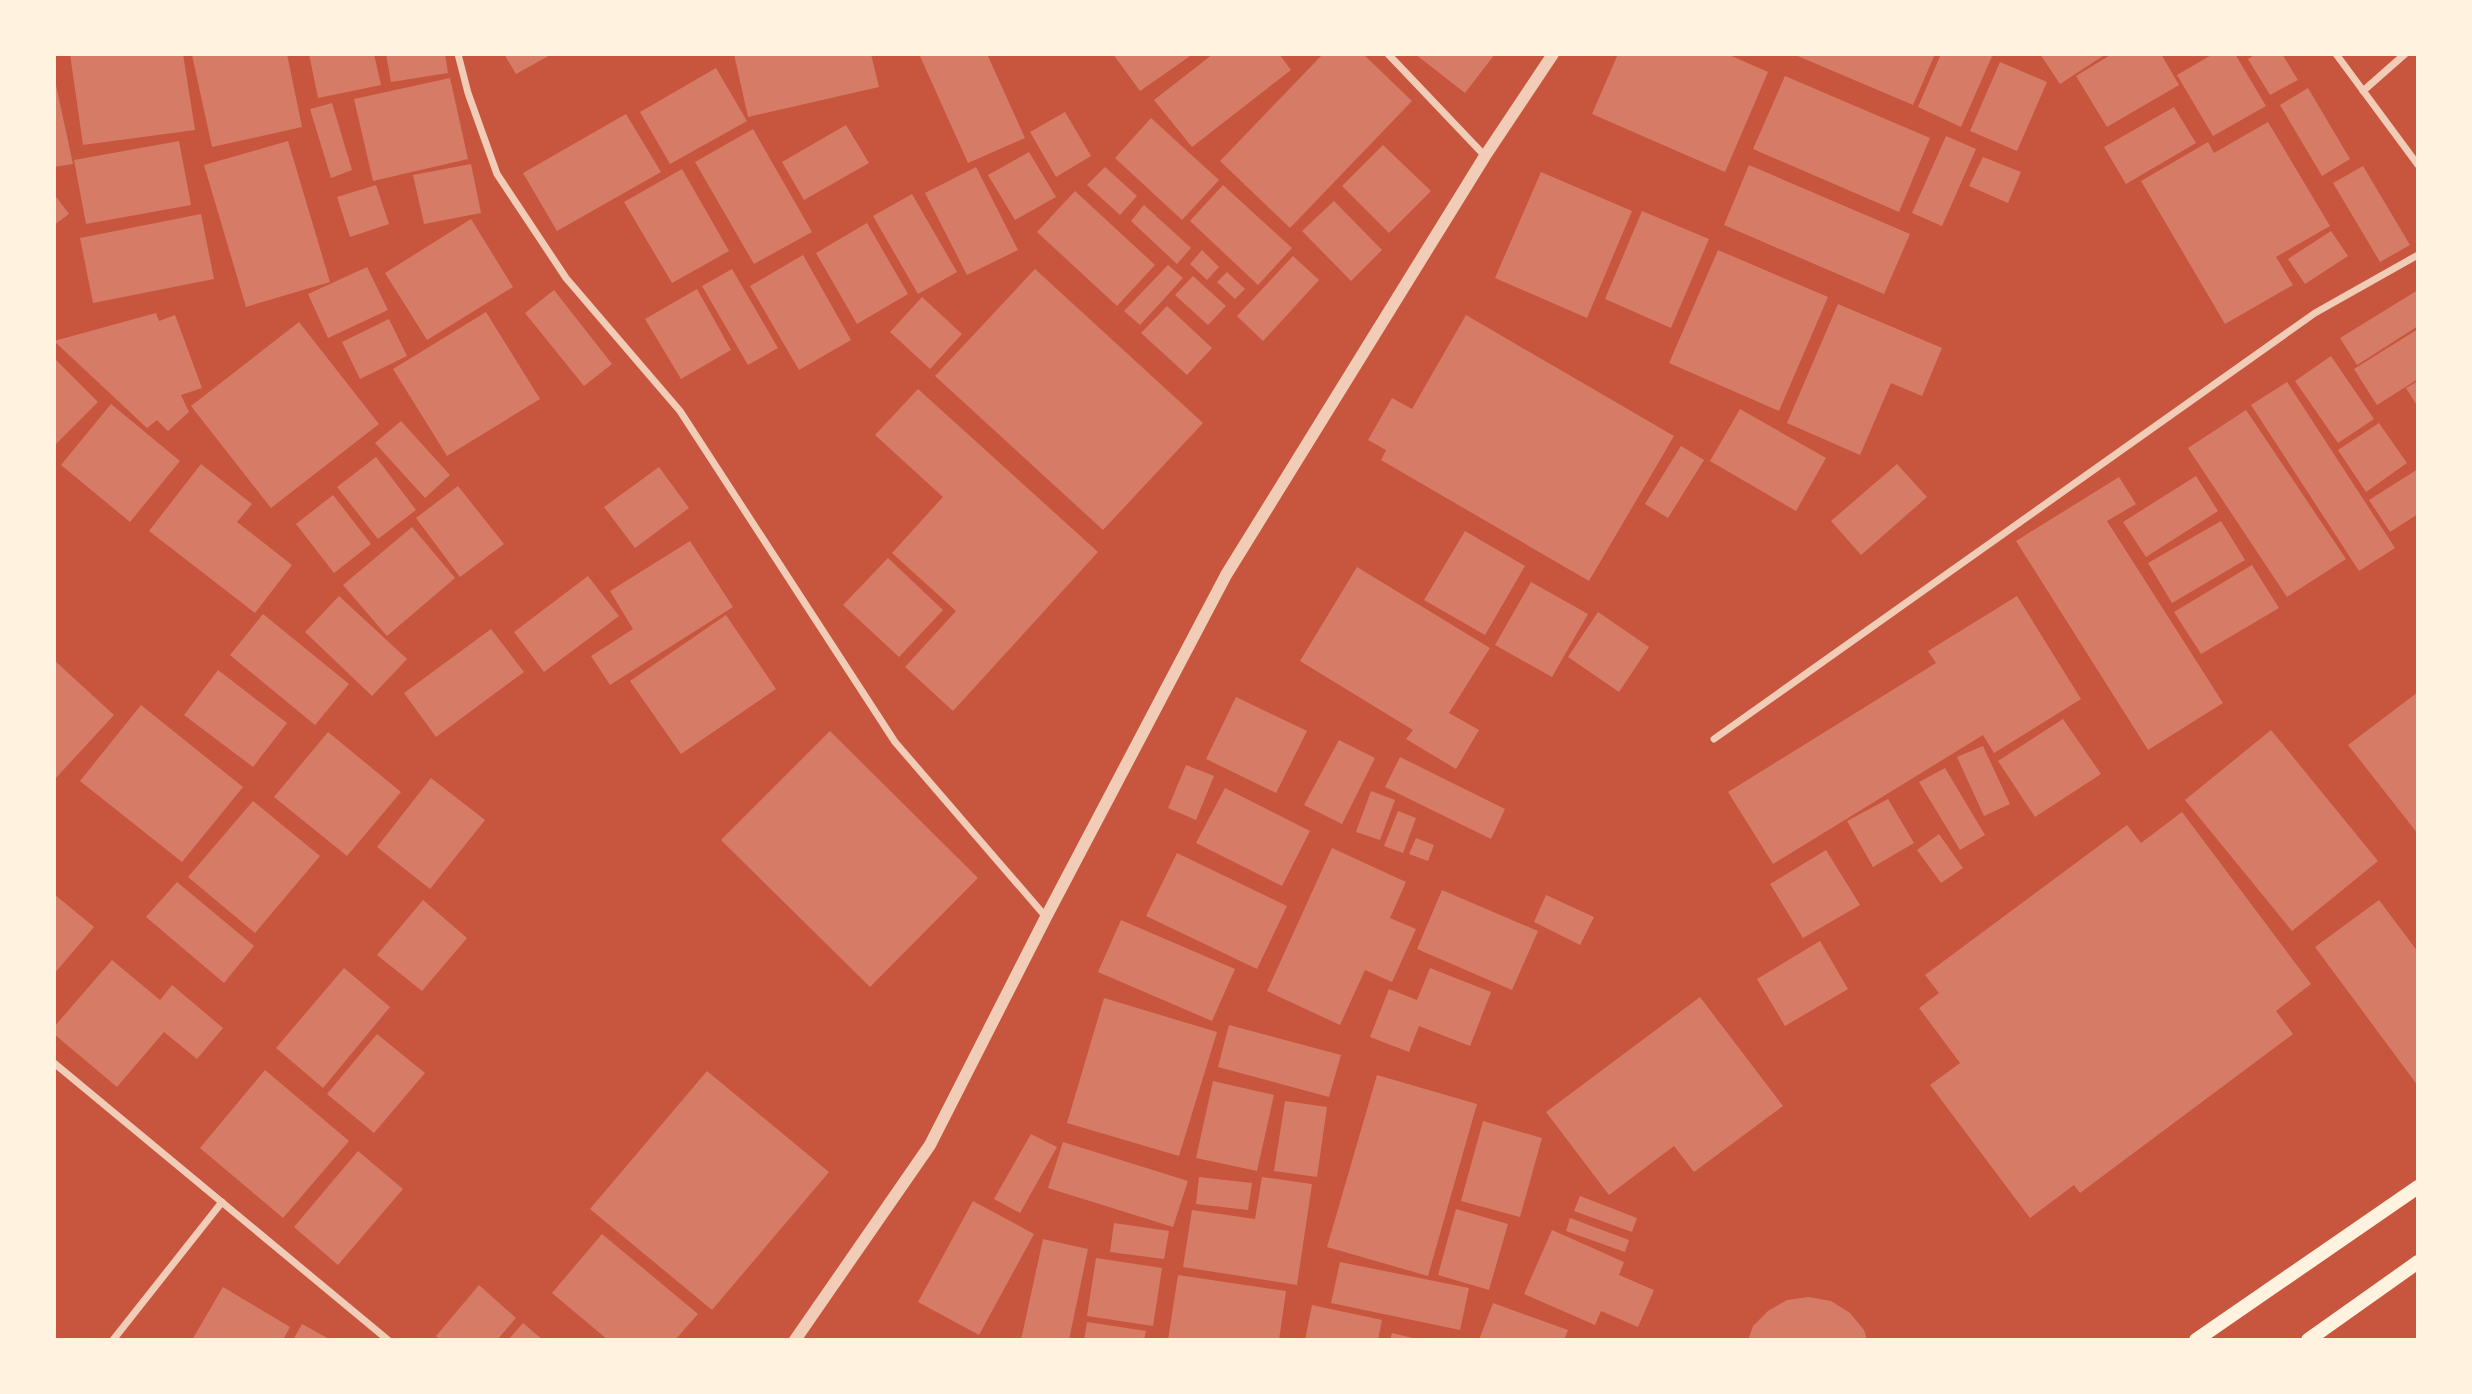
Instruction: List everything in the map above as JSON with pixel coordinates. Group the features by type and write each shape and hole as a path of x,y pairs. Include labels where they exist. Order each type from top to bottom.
{"main road":[{"path":"2196,1340 2418,1187"},
{"path":"2308,1340 2418,1262"}],"street":[{"path":"458,54 468,93 497,174 566,278 680,411 895,742 1046,917"},
{"path":"1388,54 1485,156"},
{"path":"795,1340 930,1145 1046,917 1226,575 1485,156 1553,54"},
{"path":"2336,54 2418,165"},
{"path":"2363,90 2405,54"},
{"path":"1714,739 2315,313 2418,255"},
{"path":"54,1063 388,1340"},
{"path":"113,1340 222,1202"}],"building":[{"path":"70,54 183,54 195,130 83,145"},
{"path":"287,54 302,127 212,147 192,55"},
{"path":"309,54 374,54 381,85 318,98"},
{"path":"386,54 445,54 448,73 391,82"},
{"path":"504,54 552,54 516,74"},
{"path":"734,54 871,54 879,87 748,117"},
{"path":"919,54 987,54 1025,138 968,163"},
{"path":"1113,54 1193,54 1140,91"},
{"path":"1213,54 1279,54 1291,70 1192,147 1154,100"},
{"path":"1323,54 1363,54 1412,101 1290,228 1220,161"},
{"path":"1415,54 1495,54 1465,93"},
{"path":"1618,54 1727,54 1768,72 1725,172 1592,114"},
{"path":"1793,54 1935,54 1913,105"},
{"path":"1941,54 1993,54 1961,127 1918,107"},
{"path":"2040,54 2106,54 2060,84"},
{"path":"2112,54 2161,54 2179,85 2107,127 2076,76"},
{"path":"2213,54 2235,54 2266,106 2213,136 2177,75"},
{"path":"2256,54 2282,54 2298,80 2270,95 2248,59"},
{"path":"2000,62 2047,82 2017,151 1970,131"},
{"path":"716,68 747,121 670,164 640,112"},
{"path":"54,76 73,164 54,167"},
{"path":"1785,76 1930,138 1899,212 1753,149"},
{"path":"450,78 468,159 373,181 354,99"},
{"path":"2308,88 2350,159 2322,176 2280,105"},
{"path":"332,103 352,170 331,178 310,109"},
{"path":"2174,107 2196,143 2126,184 2104,147"},
{"path":"1065,112 1091,156 1056,177 1030,132"},
{"path":"626,114 661,172 557,231 523,173"},
{"path":"1151,118 1219,180 1182,220 1115,158"},
{"path":"2268,122 2330,226 2276,257 2293,285 2225,324 2141,181 2208,142 2214,153"},
{"path":"846,125 869,163 804,200 782,162"},
{"path":"753,129 812,232 754,264 695,162"},
{"path":"1946,136 1976,149 1942,226 1912,213"},
{"path":"179,141 191,205 86,224 74,160"},
{"path":"288,141 330,282 246,307 204,165"},
{"path":"1383,145 1431,191 1389,233 1342,186"},
{"path":"1029,152 1056,197 1015,220 988,175"},
{"path":"1983,157 2021,172 2008,203 1969,186"},
{"path":"471,164 481,213 424,224 413,175"},
{"path":"1749,165 1910,234 1884,294 1724,225"},
{"path":"2363,166 2410,245 2380,262 2333,183"},
{"path":"976,167 1018,250 967,275 925,193"},
{"path":"1105,167 1137,196 1120,215 1087,185"},
{"path":"682,169 729,251 672,283 624,202"},
{"path":"1541,172 1632,211 1587,318 1495,278"},
{"path":"376,185 389,224 350,237 337,197"},
{"path":"1223,185 1292,248 1258,285 1190,221"},
{"path":"1075,191 1155,265 1117,306 1037,232"},
{"path":"54,194 69,214 54,225"},
{"path":"912,194 957,272 918,294 873,216"},
{"path":"1334,201 1382,250 1351,281 1302,231"},
{"path":"1144,205 1191,248 1177,264 1131,221"},
{"path":"1642,211 1709,239 1671,328 1605,299"},
{"path":"201,214 214,279 93,303 80,238"},
{"path":"471,219 513,287 427,340 385,273"},
{"path":"867,223 908,294 857,324 816,253"},
{"path":"2331,231 2348,256 2305,284 2288,259"},
{"path":"1202,250 1219,267 1207,280 1190,264"},
{"path":"1718,250 1828,297 1779,411 1669,363"},
{"path":"803,255 851,340 799,370 750,286"},
{"path":"1293,256 1319,280 1263,341 1237,316"},
{"path":"1168,265 1183,278 1140,325 1124,311"},
{"path":"367,267 388,310 328,338 308,294"},
{"path":"732,269 778,348 748,365 702,286"},
{"path":"1035,269 1203,423 1103,530 935,376"},
{"path":"1227,272 1245,289 1235,299 1217,282"},
{"path":"1193,276 1226,306 1208,325 1175,295"},
{"path":"697,289 731,350 681,379 645,319"},
{"path":"554,290 612,364 584,386 525,313"},
{"path":"2418,290 2418,326 2357,365 2340,338"},
{"path":"922,297 962,334 930,369 890,332"},
{"path":"1838,304 1942,348 1922,396 1891,383 1860,455 1787,423"},
{"path":"1167,306 1212,348 1187,375 1141,333"},
{"path":"486,312 540,399 447,456 393,369"},
{"path":"156,313 159,321 175,315 202,388 181,395 189,412 168,431 157,420 147,428 54,341"},
{"path":"1466,315 1674,436 1589,581 1381,460 1386,450 1368,440 1392,398 1412,409"},
{"path":"389,319 407,356 360,379 342,342"},
{"path":"299,322 379,424 271,508 191,406"},
{"path":"2418,329 2418,379 2377,405 2354,369"},
{"path":"2331,356 2374,419 2338,443 2295,381"},
{"path":"54,358 98,402 54,446"},
{"path":"2418,381 2418,407 2406,388"},
{"path":"2287,382 2395,548 2359,571 2251,405"},
{"path":"918,389 1098,552 953,711 905,667 956,611 892,553 943,497 875,435"},
{"path":"111,404 180,461 130,522 61,465"},
{"path":"1740,409 1826,458 1796,511 1710,461"},
{"path":"2246,410 2346,559 2287,597 2188,448"},
{"path":"401,421 450,475 425,498 375,443"},
{"path":"2379,423 2407,463 2366,492 2338,450"},
{"path":"1681,446 1704,460 1668,518 1645,504"},
{"path":"376,457 416,510 378,539 337,487"},
{"path":"201,464 252,504 237,522 292,565 255,613 149,531"},
{"path":"1897,464 1927,497 1861,555 1831,521"},
{"path":"659,467 689,508 635,548 604,507"},
{"path":"2418,469 2418,514 2390,532 2369,500"},
{"path":"2196,476 2218,511 2146,557 2123,522"},
{"path":"2119,477 2136,504 2107,521 2223,703 2148,750 2016,541"},
{"path":"458,486 504,544 460,577 416,518"},
{"path":"333,495 371,544 334,573 296,524"},
{"path":"2221,521 2245,560 2172,603 2148,563"},
{"path":"412,527 455,578 387,636 343,585"},
{"path":"1465,531 1525,566 1485,635 1424,600"},
{"path":"690,541 733,607 610,685 591,656 633,629 610,591"},
{"path":"888,558 943,610 899,657 843,605"},
{"path":"2252,565 2279,608 2201,654 2174,612"},
{"path":"1357,567 1490,648 1449,713 1479,730 1456,769 1406,739 1413,730 1300,661"},
{"path":"588,576 619,616 544,672 514,632"},
{"path":"1531,582 1588,614 1552,677 1495,645"},
{"path":"339,596 407,659 372,696 305,632"},
{"path":"2017,596 2081,699 1994,753 1983,735 1773,864 1728,792 1936,663 1928,651"},
{"path":"1598,612 1649,647 1619,692 1568,657"},
{"path":"263,614 349,684 315,725 230,655"},
{"path":"726,615 776,689 681,754 630,681"},
{"path":"491,629 524,672 436,737 404,693"},
{"path":"54,660 114,715 54,780"},
{"path":"218,670 287,723 253,767 184,715"},
{"path":"2418,692 2418,834 2348,745"},
{"path":"1236,697 1307,731 1276,793 1206,759"},
{"path":"141,705 243,787 182,862 80,781"},
{"path":"2063,719 2101,774 2035,817 1998,761"},
{"path":"2271,730 2378,861 2292,931 2185,800"},
{"path":"830,731 978,878 870,987 721,840"},
{"path":"328,732 401,792 347,856 274,797"},
{"path":"1339,740 1375,758 1342,824 1304,805"},
{"path":"1983,746 2010,804 1984,816 1957,757"},
{"path":"1400,757 1505,809 1491,839 1385,787"},
{"path":"1186,765 1214,776 1196,820 1168,808"},
{"path":"1945,768 1985,835 1960,850 1919,782"},
{"path":"431,778 485,820 430,889 377,847"},
{"path":"1225,788 1310,831 1282,886 1196,843"},
{"path":"1371,791 1395,800 1380,840 1356,832"},
{"path":"1888,799 1914,843 1873,867 1847,821"},
{"path":"253,801 320,856 255,933 188,877"},
{"path":"1398,811 1416,818 1403,853 1384,846"},
{"path":"2182,812 2311,984 2276,1011 2293,1034 2080,1193 2074,1185 2030,1218 1930,1085 1960,1063 1919,1008 1939,993 1925,975 2127,825 2141,843"},
{"path":"1939,834 1963,868 1941,883 1917,850"},
{"path":"1416,838 1434,845 1428,861 1409,854"},
{"path":"1332,848 1406,882 1390,918 1416,929 1392,982 1365,970 1340,1025 1267,991"},
{"path":"1826,850 1860,905 1803,938 1770,884"},
{"path":"1177,853 1287,906 1257,969 1146,916"},
{"path":"177,882 254,946 224,983 146,917"},
{"path":"1442,890 1538,931 1512,990 1417,949"},
{"path":"54,894 94,927 54,974"},
{"path":"1546,895 1594,917 1580,945 1534,922"},
{"path":"423,900 467,938 422,991 377,955"},
{"path":"2379,900 2418,952 2418,1086 2315,947"},
{"path":"1121,920 1235,969 1212,1021 1098,972"},
{"path":"1820,941 1848,989 1785,1026 1757,979"},
{"path":"112,960 160,1000 172,985 223,1028 197,1059 164,1032 117,1087 54,1034 54,1027"},
{"path":"344,968 390,1007 323,1088 276,1048"},
{"path":"1430,968 1491,992 1470,1046 1419,1026 1409,1052 1370,1037 1389,989 1417,1000"},
{"path":"1700,997 1783,1106 1694,1172 1674,1146 1609,1195 1546,1112"},
{"path":"1104,998 1217,1032 1179,1156 1067,1123"},
{"path":"1229,1025 1341,1055 1329,1097 1218,1067"},
{"path":"377,1034 425,1073 374,1133 327,1094"},
{"path":"265,1070 349,1141 283,1218 200,1148"},
{"path":"707,1071 829,1172 712,1310 590,1209"},
{"path":"1377,1075 1477,1104 1428,1276 1327,1247"},
{"path":"1213,1081 1274,1095 1257,1171 1196,1158"},
{"path":"1285,1101 1327,1107 1317,1177 1274,1171"},
{"path":"1483,1121 1542,1138 1520,1217 1461,1201"},
{"path":"1031,1134 1057,1147 1020,1213 994,1199"},
{"path":"1063,1142 1188,1181 1173,1227 1048,1188"},
{"path":"358,1151 403,1189 338,1265 294,1227"},
{"path":"1199,1177 1252,1183 1248,1210 1196,1204"},
{"path":"1262,1177 1312,1184 1297,1285 1183,1267 1192,1210 1255,1219"},
{"path":"1580,1196 1637,1218 1632,1232 1574,1211"},
{"path":"973,1201 1034,1234 979,1335 918,1302"},
{"path":"1456,1209 1508,1224 1489,1290 1438,1275"},
{"path":"1570,1218 1629,1240 1625,1252 1566,1231"},
{"path":"1114,1223 1169,1231 1164,1259 1110,1252"},
{"path":"1552,1230 1624,1262 1619,1275 1654,1290 1638,1327 1601,1311 1595,1325 1524,1294"},
{"path":"602,1234 698,1314 675,1340 608,1340 552,1293"},
{"path":"1043,1239 1088,1249 1069,1340 1021,1340"},
{"path":"1096,1258 1162,1268 1153,1326 1087,1316"},
{"path":"1340,1262 1469,1288 1460,1330 1331,1303"},
{"path":"1178,1275 1286,1291 1279,1340 1168,1340"},
{"path":"479,1285 516,1318 497,1340 441,1340 436,1336"},
{"path":"223,1287 290,1327 283,1340 192,1340"},
{"path":"1809,1297 1831,1301 1850,1313 1864,1330 1867,1340 1748,1340 1753,1326 1768,1311 1787,1300"},
{"path":"1493,1303 1568,1330 1564,1340 1479,1340"},
{"path":"1312,1305 1382,1320 1378,1340 1305,1340"},
{"path":"1087,1322 1146,1331 1144,1340 1084,1340"},
{"path":"523,1323 543,1340 508,1340"},
{"path":"302,1324 331,1340 293,1340"},
{"path":"1392,1333 1417,1339 1417,1340 1390,1340"}]}
